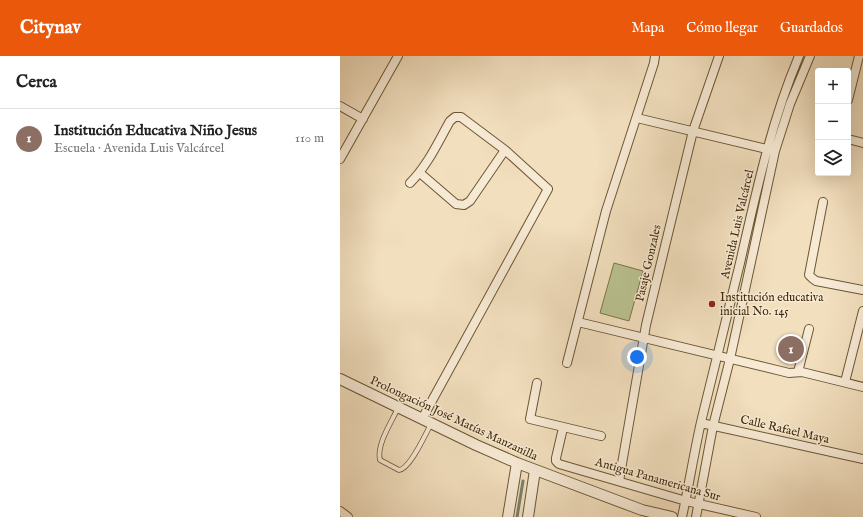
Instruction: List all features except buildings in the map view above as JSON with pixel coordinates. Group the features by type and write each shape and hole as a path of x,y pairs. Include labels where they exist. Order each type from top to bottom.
{"street":[{"path":"341,156 398,56"},
{"path":"567,363 606,211 637,118 655,56"},
{"name":"Pasaje Gonzales","path":"619,481 644,337 693,131 720,56"},
{"name":"Avenida Luis Valcárcel","path":"682,517 701,423 767,149 799,56"},
{"name":"Avenida Luis Valcárcel","path":"696,517 713,426 730,359 775,151 790,104 810,56"},
{"path":"851,88 859,56"},
{"path":"340,106 363,119"},
{"path":"410,183 420,173 428,161 450,120 455,117 461,117 505,150 548,190 422,419"},
{"path":"637,118 775,151"},
{"path":"851,140 863,143"},
{"path":"420,173 456,204 464,205 470,201 505,150"},
{"path":"823,202 809,275 816,281 863,290"},
{"path":"845,382 863,311"},
{"path":"578,322 789,373 802,372 863,386"},
{"path":"798,372 809,329"},
{"name":"Prolongación José Matías Manzanilla","path":"340,380 517,463 642,514 672,517"},
{"path":"537,383 530,420 601,436"},
{"name":"Calle Rafael Maya","path":"701,423 863,459"},
{"name":"Antigua Panamericana Sur","path":"563,428 556,461 559,464 686,501 756,517"},
{"path":"508,517 517,463"},
{"path":"528,517 535,470"},
{"path":"340,511 348,517"}],"lane":[{"path":"399,407 381,446 379,455 380,460 399,470 402,470 409,464 432,423"}],"green space":[{"path":"614,263 643,271 629,321 600,313"}],"waterway":[{"path":"517,517 523,481"}],"place":[{"name":"Institución educativa inicial No. 145","path":"712,304"},
{"name":"Institución Educativa Niño Jesus","path":"791,349"}]}
